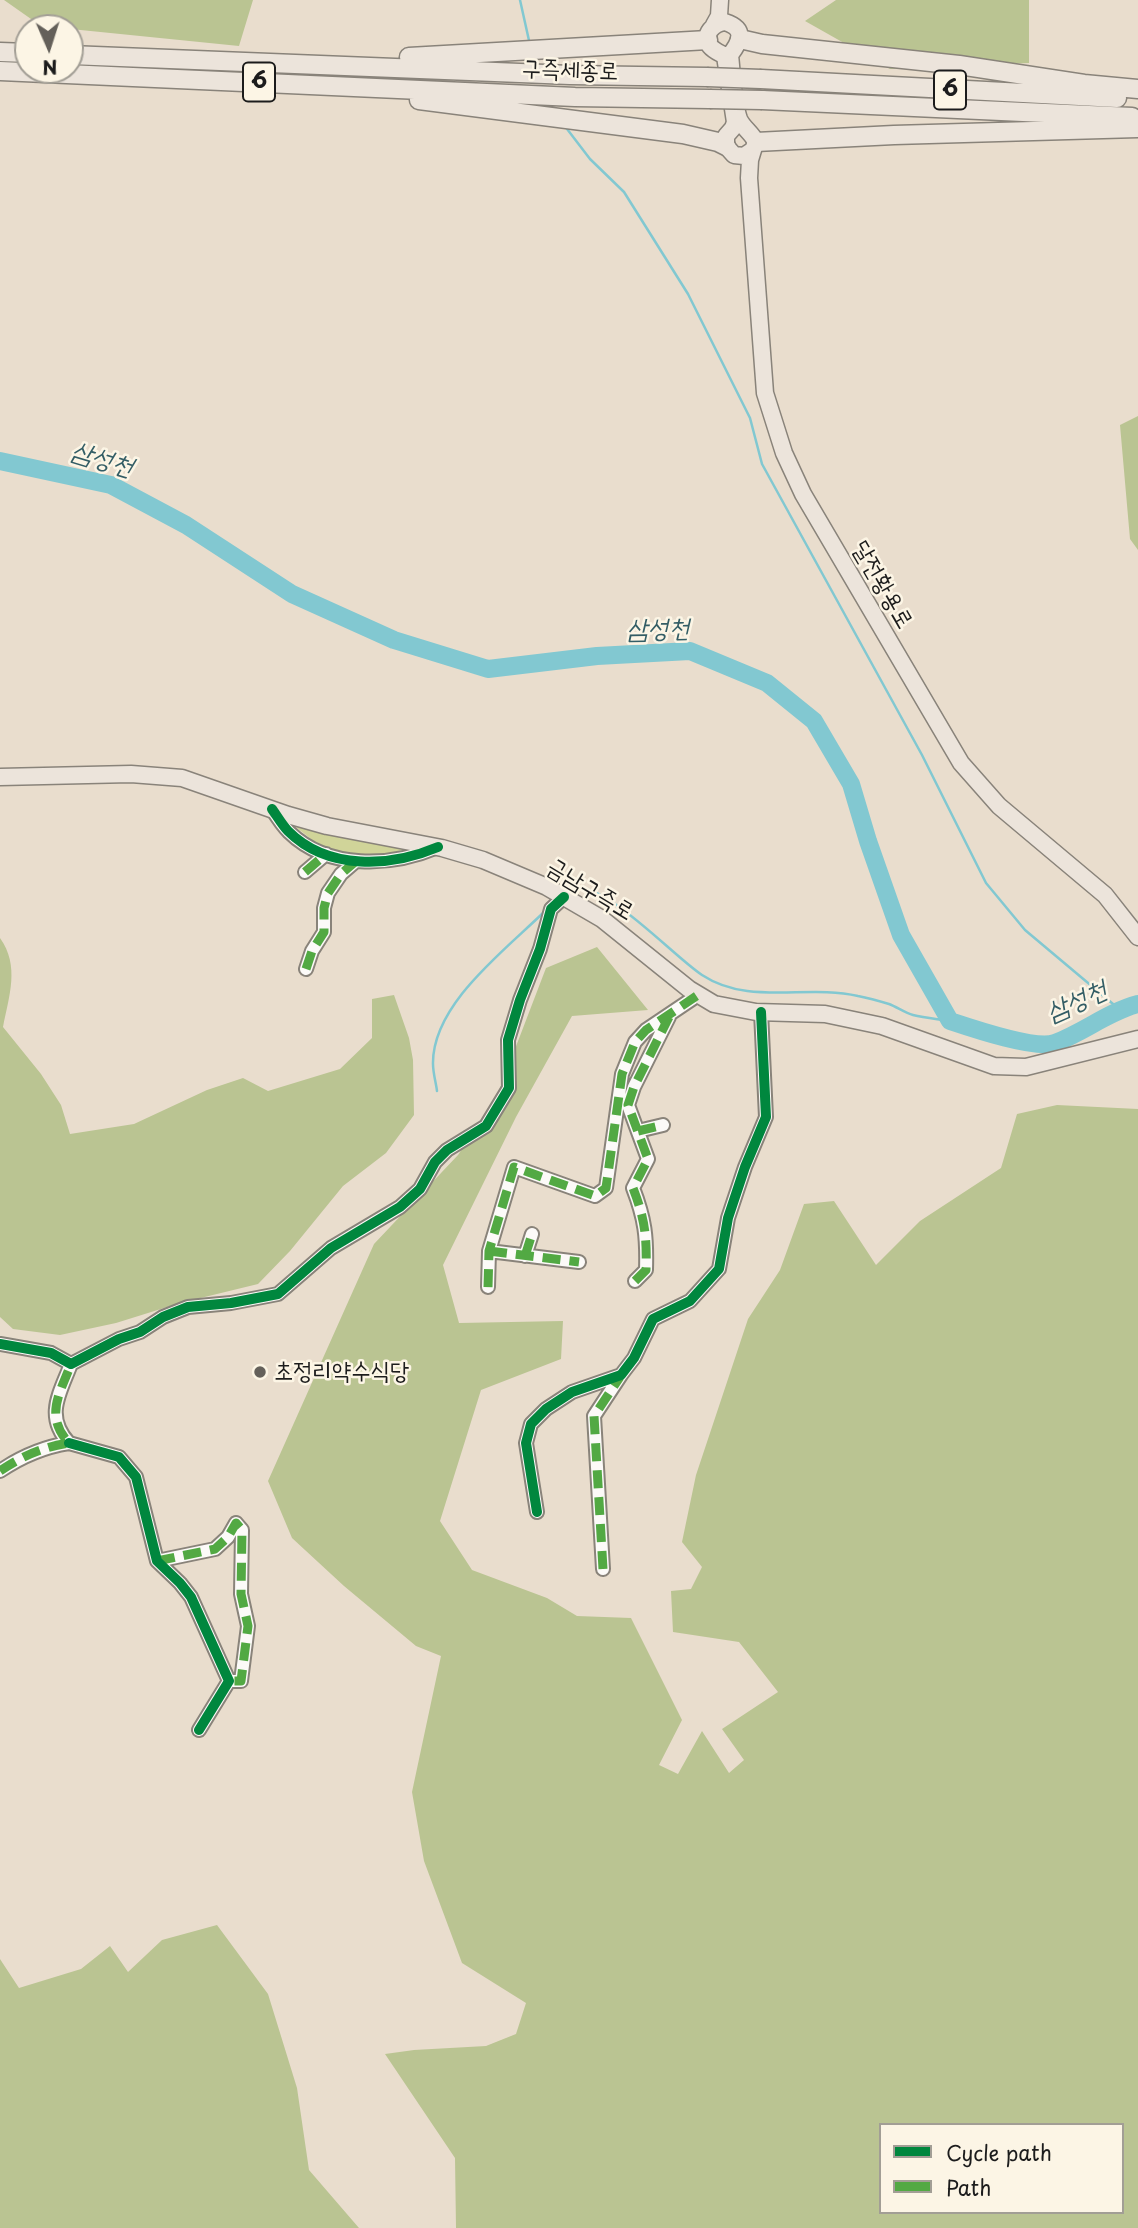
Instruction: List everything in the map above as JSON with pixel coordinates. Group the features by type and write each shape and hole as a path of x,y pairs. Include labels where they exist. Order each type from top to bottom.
{"highway":[{"path":"736,32 774,46 960,65 1084,84 1138,89"},
{"path":"230,62 561,50 711,33"},
{"name":"구즉세종로","path":"84,56 570,75 761,79 1138,99"},
{"name":"구즉세종로","path":"0,71 227,81 519,103 575,97 762,100 1138,117"},
{"path":"519,103 587,121 683,134 718,142 730,151"},
{"path":"754,146 1138,128"}],"main road":[{"path":"721,2 725,16 736,32 730,55 739,120 753,136 754,146 744,156 730,151"},
{"path":"721,2 719,16 711,33 710,47 725,55 735,122 726,136 730,151 742,162 749,178"},
{"path":"711,33 725,22 736,32"},
{"name":"달전황용로","path":"754,146 749,178 765,393 784,453 803,494 961,763 999,806 1105,895 1138,936"},
{"name":"금남구즉로","path":"0,777 131,774 182,778 327,825 438,847 483,860 547,887 602,919 688,989 714,1004 761,1012 825,1014 882,1026 994,1066 1026,1067 1138,1039"}],"street":[{"path":"272,809 289,832 314,850 340,860 391,860 418,855 438,847"},
{"path":"305,872 326,854"},
{"path":"306,969 312,951 324,932 324,908 328,893 341,874 356,861"},
{"path":"69,1443 61,1434 54,1406 71,1364 188,1307 278,1294 331,1248 400,1207 420,1189 435,1162 447,1150 486,1126 509,1088 509,1040 520,1000 540,948 551,909 564,897"},
{"path":"488,1287 489,1251 514,1167 595,1196 606,1188 622,1074 635,1042 646,1030 698,995"},
{"path":"603,1569 594,1416 634,1358 653,1320 690,1301 719,1269 728,1217 766,1117 761,1012"},
{"path":"635,1281 646,1270 647,1245 644,1217 633,1188 648,1158 628,1105 634,1087 669,1017"},
{"path":"638,1131 663,1125"},
{"path":"525,1256 532,1234"},
{"path":"489,1251 579,1262"},
{"path":"0,1344 51,1353 71,1364"},
{"path":"537,1512 526,1443 531,1423 546,1409 572,1392 621,1375"},
{"path":"0,1471 18,1459 48,1447 69,1443 119,1457 136,1477 157,1561 191,1597 229,1681"},
{"path":"157,1561 215,1549 228,1537 236,1523 242,1530 242,1594 248,1626 242,1681 229,1681"},
{"path":"199,1730 229,1681"}],"green space":[{"path":"4,0 253,0 239,46 84,30 84,14 24,14"},
{"path":"836,0 1029,0 1029,63 890,69 805,21"},
{"path":"1138,416 1138,550 1130,539 1120,425"},
{"path":"293,825 411,848 371,856 340,853 320,845"},
{"path":"0,938 10,959 11,970 10,993 3,1027 41,1074 61,1105 70,1134 134,1124 207,1090 243,1078 268,1091 340,1069 372,1038 372,999 394,995 409,1038 413,1060 414,1115 386,1153 343,1186 290,1251 258,1284 180,1303 116,1323 60,1335 13,1329 0,1317"},
{"path":"597,947 648,1010 572,1016 516,1117 443,1265 459,1323 563,1321 561,1359 481,1390 440,1521 472,1570 547,1598 577,1616 631,1618 682,1720 659,1765 678,1774 702,1731 729,1773 744,1760 722,1729 778,1692 739,1642 673,1632 671,1591 691,1589 702,1567 682,1542 696,1475 748,1319 780,1270 804,1204 834,1201 876,1265 920,1221 1001,1168 1017,1114 1057,1105 1138,1109 1138,2228 456,2228 455,2158 385,2054 486,2046 516,2034 526,2003 462,1963 424,1861 412,1792 441,1656 416,1646 292,1538 268,1481 374,1244 458,1155 497,1096 546,968"},
{"path":"217,1925 268,1994 297,2088 309,2170 359,2228 0,2228 0,1959 19,1988 81,1969 110,1946 128,1972 162,1940"}],"waterway":[{"path":"520,0 530,45"},
{"path":"564,125 590,159 624,192 688,294 750,418 762,464 922,755 986,883 1025,930 1119,1009"},
{"name":"삼성천","path":"0,461 111,485 186,525 292,594 394,640 488,669 597,656 690,651 767,683 814,721 851,784 901,935 950,1021 1003,1037 1046,1044 1055,1043 1116,1012 1138,1004"},
{"path":"572,888 586,889 620,907 689,966 720,984 758,992 818,992 858,996 889,1004 913,1015 950,1021"},
{"path":"437,1091 433,1064 436,1042 444,1021 473,981 543,913"}],"marked path":[{"path":"305,872 326,854"},
{"path":"306,969 312,951 324,932 324,908 328,893 341,874 356,861"},
{"path":"488,1287 489,1251 514,1167 595,1196 606,1188 622,1074 635,1042 646,1030 698,995"},
{"path":"635,1281 646,1270 646,1248 643,1219 633,1188 648,1159 628,1105 634,1087 669,1017"},
{"path":"638,1131 663,1125"},
{"path":"525,1256 532,1234"},
{"path":"489,1251 579,1262"},
{"path":"0,1471 33,1453 69,1443 57,1423 56,1404 71,1364"},
{"path":"603,1569 594,1416 620,1377"},
{"path":"157,1561 215,1549 228,1537 236,1523 242,1530 241,1594 248,1626 241,1681 229,1681"}],"cycle path":[{"path":"272,809 286,829 304,844 341,859 360,862 400,859 438,847"},
{"path":"0,1344 51,1353 71,1364 188,1307 231,1303 278,1294 331,1248 400,1207 420,1189 435,1162 447,1150 486,1126 509,1088 508,1040 551,909 564,897"},
{"path":"537,1512 526,1443 531,1424 546,1409 572,1392 621,1375 634,1358 653,1319 690,1301 719,1269 728,1218 766,1117 761,1012"},
{"path":"69,1443 119,1457 136,1477 157,1561 191,1597 229,1681 199,1730"}],"place":[{"name":"초정리약수식당","path":"260,1372"}]}
